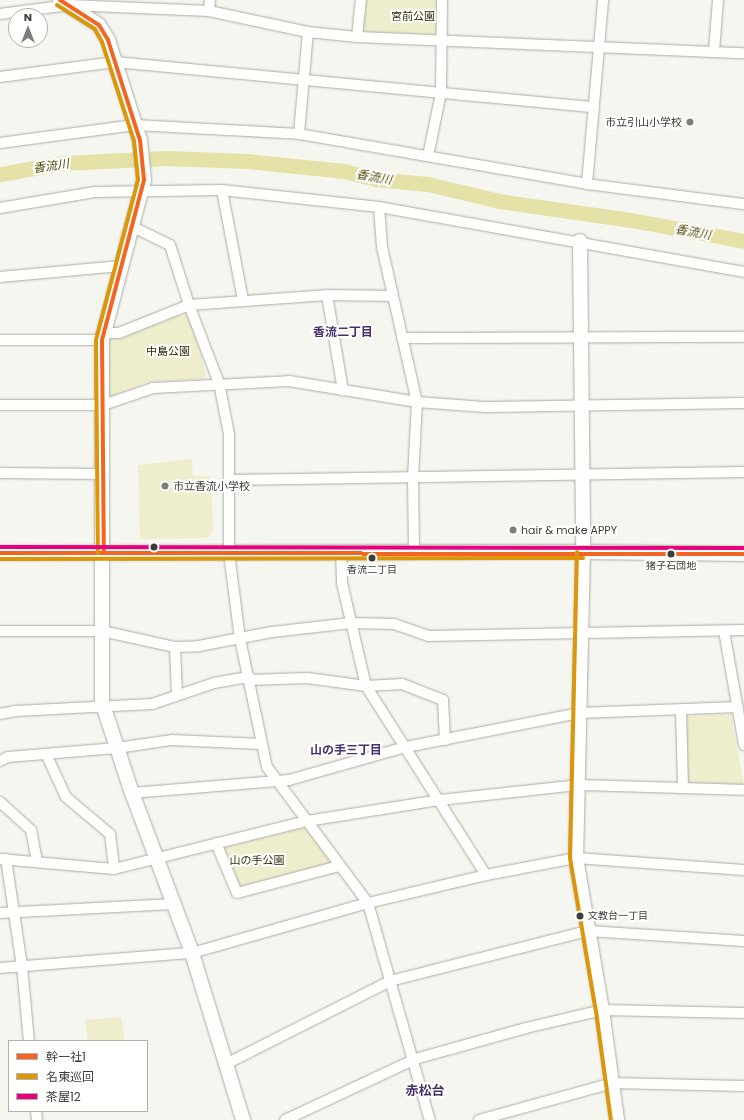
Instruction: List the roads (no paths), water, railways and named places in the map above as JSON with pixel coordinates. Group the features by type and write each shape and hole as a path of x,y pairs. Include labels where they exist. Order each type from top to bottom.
{"street":[{"path":"209,10 210,0"},
{"path":"357,36 360,0"},
{"path":"428,156 441,93 442,0"},
{"path":"587,184 603,0"},
{"path":"714,51 718,0"},
{"path":"64,2 99,25 115,62 140,140 143,183 133,227 121,266 103,336 104,553 102,631 104,708 132,793 192,953 243,1120"},
{"path":"0,14 64,2 209,10 308,32 357,36 598,45 744,53"},
{"path":"299,134 308,32"},
{"path":"0,77 115,62 594,107"},
{"path":"0,143 135,125 299,134 587,184 744,204"},
{"path":"0,208 143,183 379,207 483,226 580,241 744,272"},
{"path":"222,190 244,300"},
{"path":"379,207 382,248 417,402 413,478 414,552"},
{"path":"133,227 170,245 189,305 219,383 229,434 229,553 240,639 267,767 368,904 415,1060 430,1120"},
{"path":"580,241 583,552 576,858 602,1010 617,1120"},
{"path":"0,277 121,266"},
{"path":"0,340 119,334 189,305 326,295 393,296"},
{"path":"326,295 343,391"},
{"path":"402,338 744,337"},
{"path":"0,405 103,405 152,388 219,383 289,381 417,402 485,407 744,403"},
{"path":"230,480 744,472"},
{"path":"0,473 103,474"},
{"path":"341,552 342,583 366,686 440,800 486,875"},
{"path":"0,553 583,552 744,554"},
{"path":"0,631 102,631 175,647 199,646 272,632 351,623 394,624 428,636 744,630"},
{"path":"724,631 743,732 744,745"},
{"path":"175,647 177,694"},
{"path":"0,714 15,711 104,708 152,704 177,694 214,683 249,679 307,678 366,686 402,684 443,700 445,740"},
{"path":"132,793 279,782 406,747 579,714 738,707"},
{"path":"681,710 683,788"},
{"path":"0,761 8,757 117,748 172,740 261,744"},
{"path":"46,754 66,796 110,834 114,869"},
{"path":"29,1040 22,966 14,911 3,859 114,869 156,857 307,821 440,800 577,785 744,790"},
{"path":"0,802 31,830 37,861"},
{"path":"216,843 237,893 339,866"},
{"path":"0,968 192,953 368,904 486,875 576,858 744,870"},
{"path":"0,913 14,911 174,904"},
{"path":"226,1064 390,981 588,931 744,941"},
{"path":"285,1120 415,1060 526,1028 602,1010 744,1013"},
{"path":"479,1120 612,1083 744,1086"}],"waterway":[{"name":"香流川","path":"0,174 63,163 166,158 247,161 344,171 375,179 428,184 499,201 631,220 744,241"}],"place":[{"name":"市立引山小学校","path":"690,122"},
{"name":"市立香流小学校","path":"165,486"},
{"name":"hair & make APPY","path":"513,530"},
{"name":"猪子石団地","path":"671,554"},
{"name":"香流二丁目","path":"372,558"},
{"name":"文教台一丁目","path":"580,916"}],"district":[{"name":"香流二丁目","path":"343,332"},
{"name":"山の手三丁目","path":"346,750"},
{"name":"赤松台","path":"425,1091"}],"park label":[{"name":"宮前公園","path":"413,16"},
{"name":"中島公園","path":"168,351"},
{"name":"山の手公園","path":"257,860"}]}
